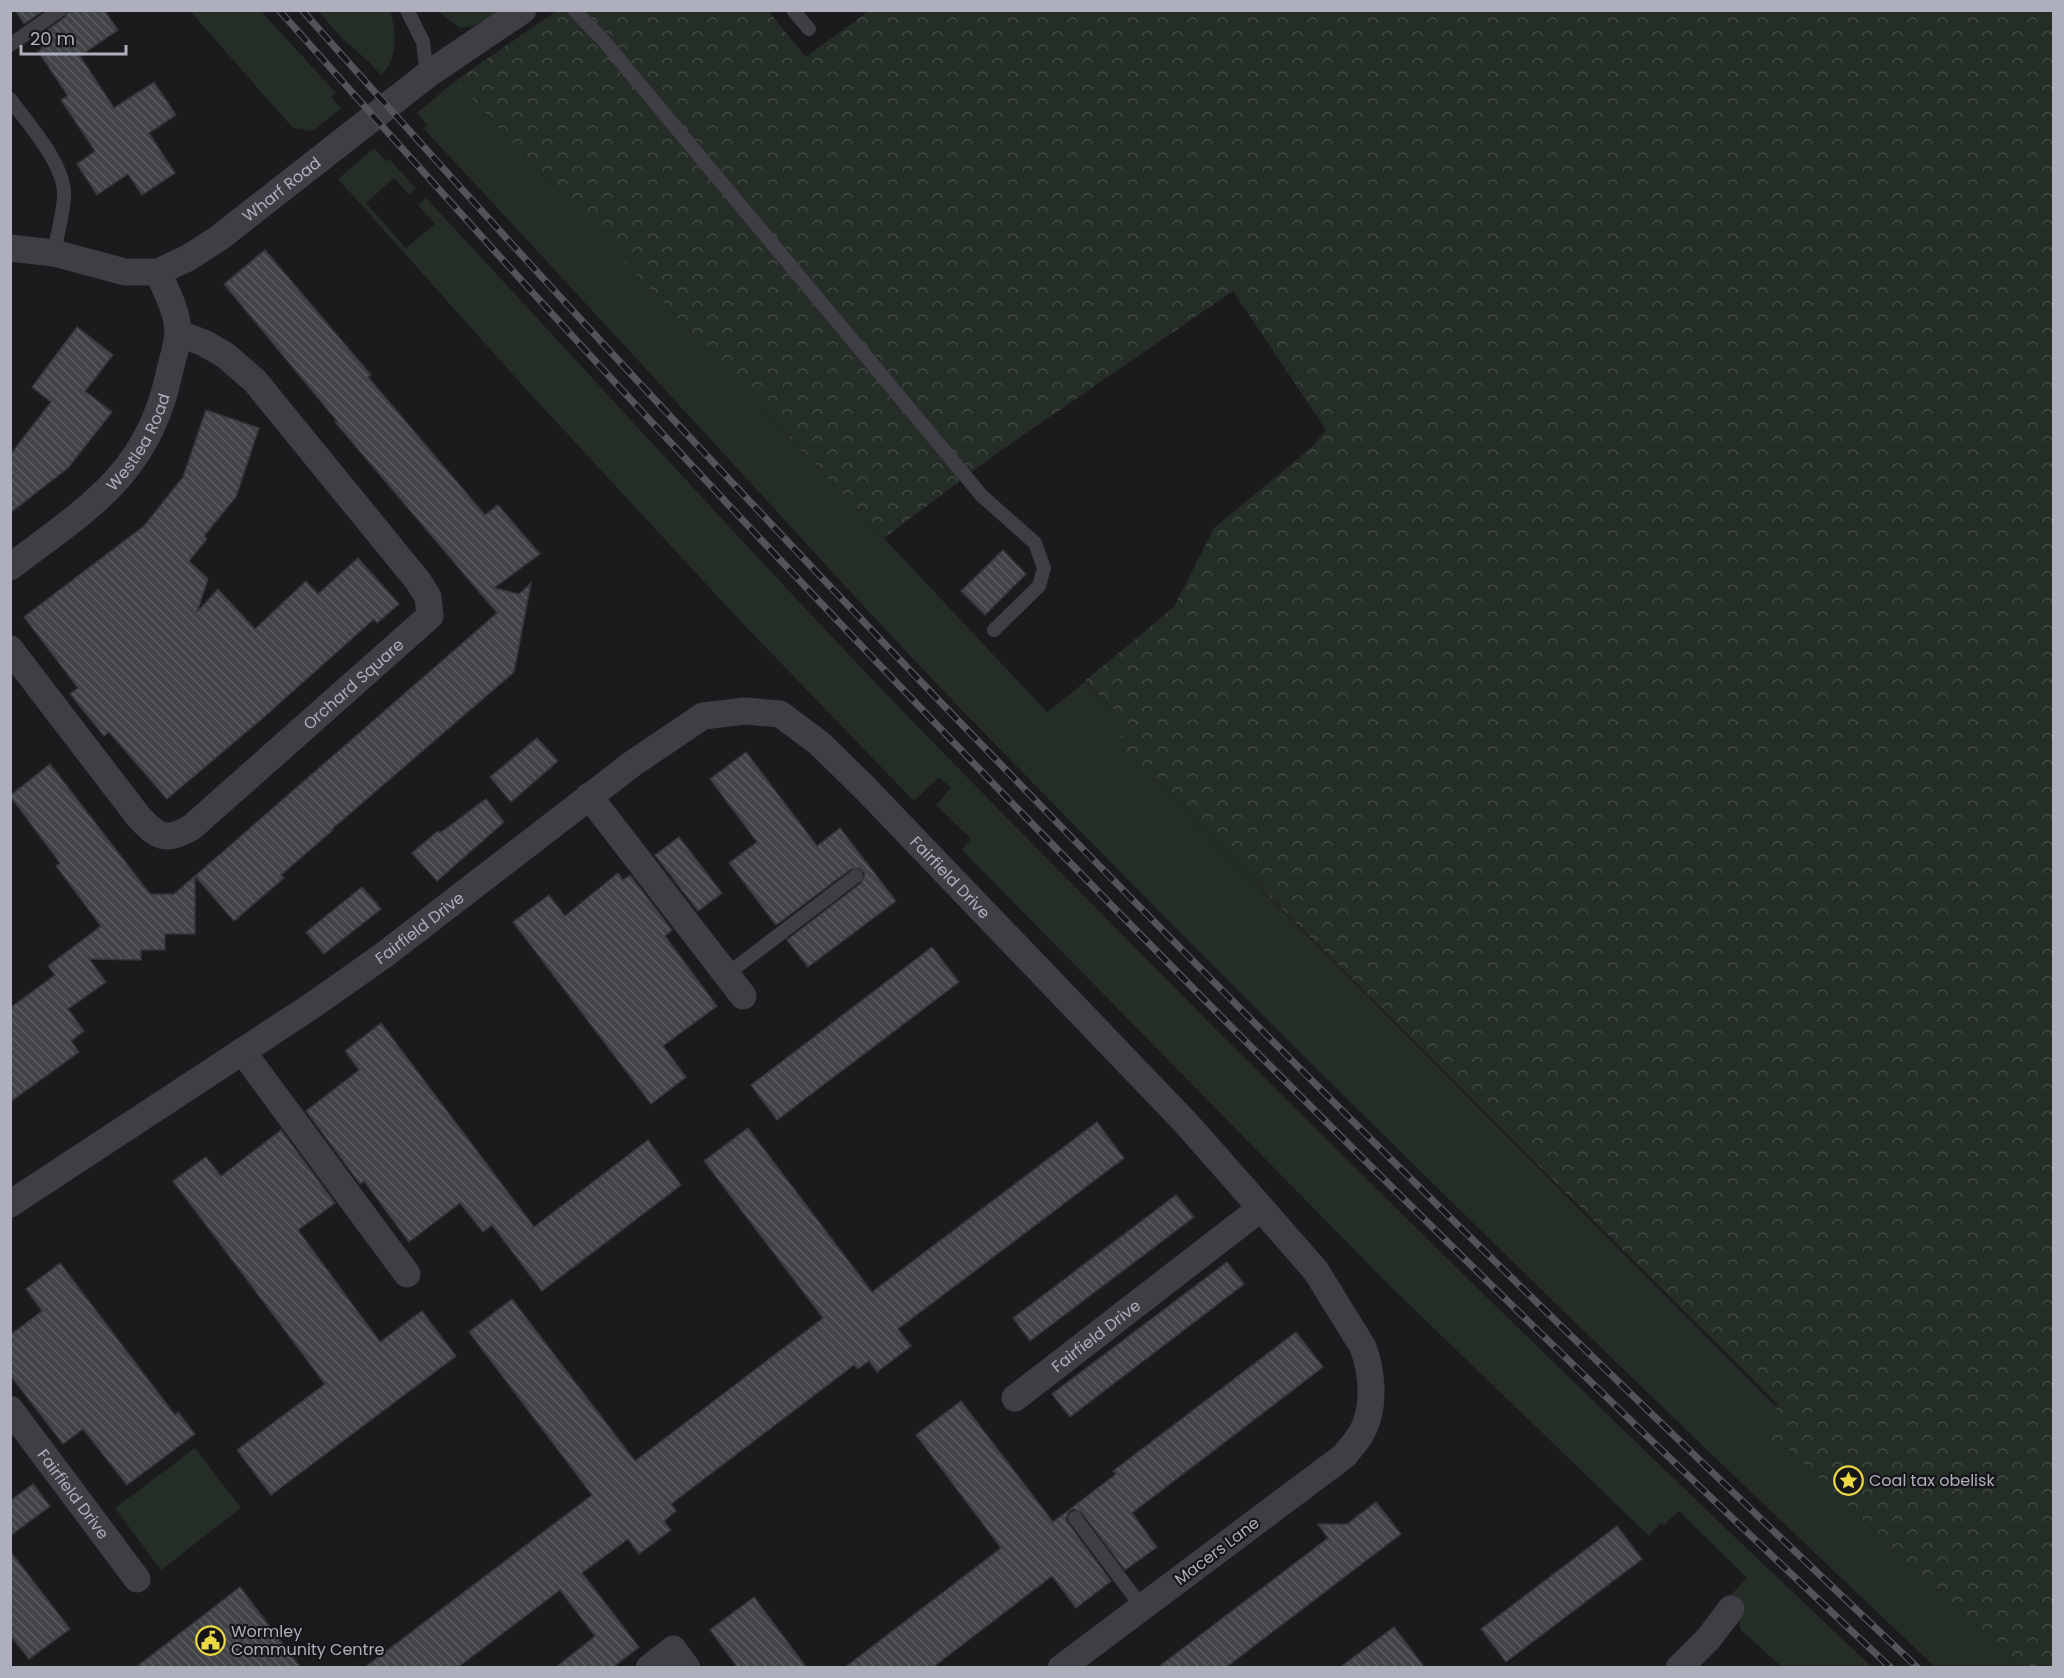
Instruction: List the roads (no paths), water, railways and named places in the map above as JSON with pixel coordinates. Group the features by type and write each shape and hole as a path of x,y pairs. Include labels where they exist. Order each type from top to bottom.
{"street":[{"name":"Wharf Road","path":"10,248 54,253 126,272 158,272 188,258 219,238 427,75 523,10"},
{"name":"Westlea Road","path":"10,567 91,506 118,480 137,456 155,423 166,391 178,333 174,311 158,272"},
{"name":"Orchard Square","path":"10,649 138,816 156,833 165,837 180,835 192,827 430,616 428,597 418,581 255,381 225,355 204,343 178,333"},
{"name":"Fairfield Drive","path":"10,1204 313,1005 384,955 632,764 703,716 745,711 780,714 819,743 866,788 1186,1123 1316,1271 1363,1347 1368,1361 1371,1391 1364,1428"},
{"path":"589,796 735,986"},
{"path":"242,1050 407,1274"},
{"name":"Fairfield Drive","path":"1015,1398 1261,1208"},
{"name":"Fairfield Drive","path":"10,1409 136,1579"},
{"name":"Macers Lane","path":"1074,1664 1142,1607 1344,1455 1364,1428"},
{"path":"1679,1668 1708,1639 1731,1610"},
{"path":"649,1668 673,1649 687,1668"}],"lane":[{"path":"10,45 60,10"},
{"path":"407,10 423,42 427,75"},
{"path":"574,10 603,40 982,496 1035,543 1044,568 1039,586 994,630"},
{"path":"793,10 809,29"},
{"path":"10,99 56,164 62,178 64,196 54,253"},
{"path":"735,986 856,876"},
{"path":"1076,1518 1142,1607"}],"railway":[{"path":"279,10 667,439 865,650 1066,858 1268,1064 1474,1268 1891,1668"},
{"path":"302,10 495,226 691,439 1091,857 1500,1267 1918,1668"}],"place":[{"name":"Coal tax obelisk","path":"1848,1480"},
{"name":"Wormley Community Centre","path":"210,1640"}]}
